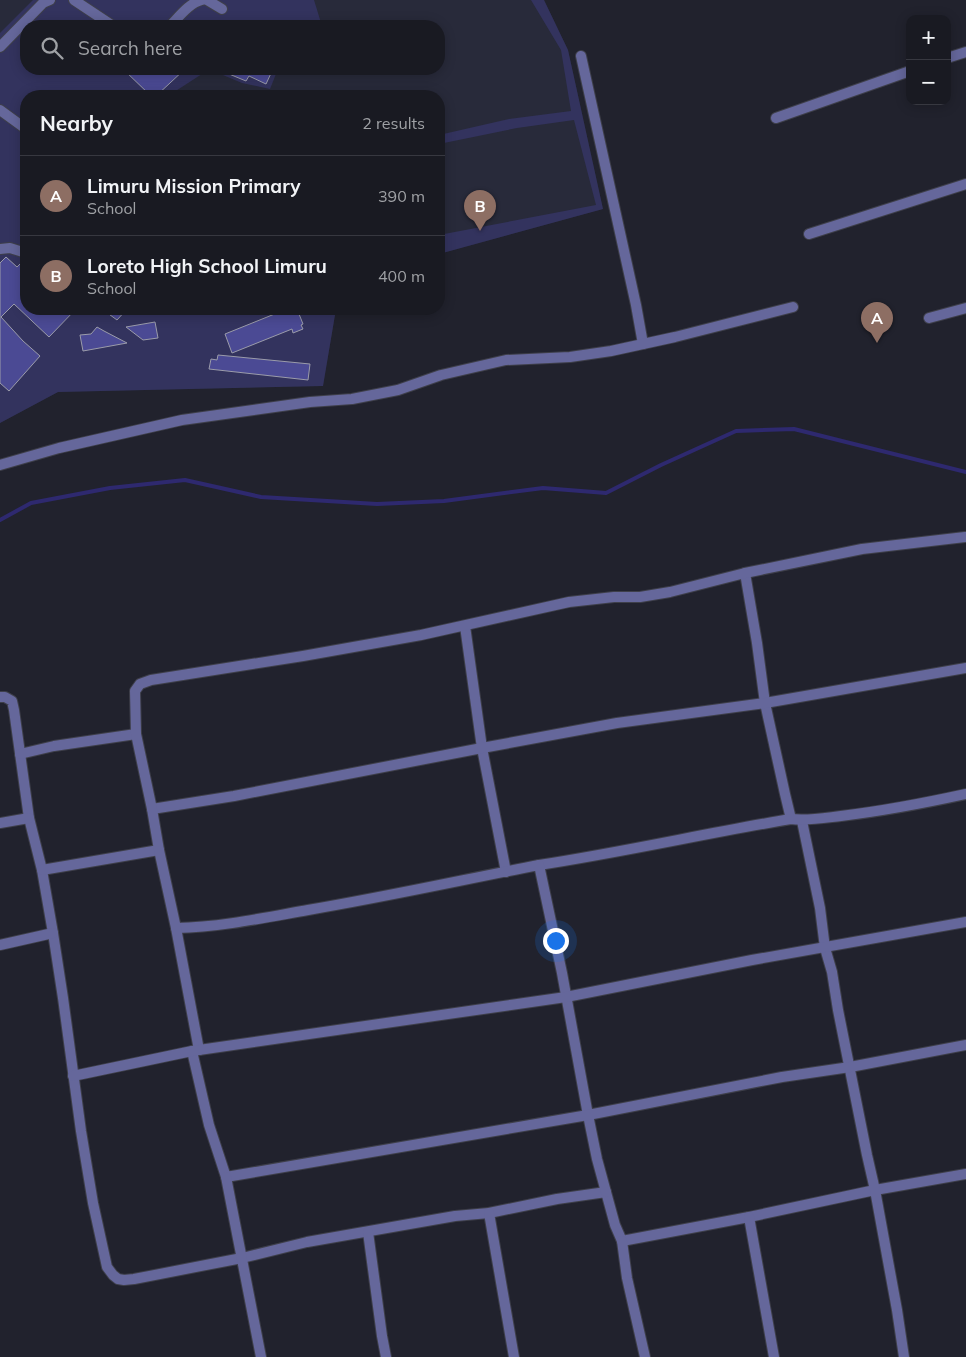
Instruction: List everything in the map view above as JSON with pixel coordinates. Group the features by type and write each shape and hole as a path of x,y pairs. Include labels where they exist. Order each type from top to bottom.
{"street":[{"path":"27,20 44,3 50,0"},
{"path":"74,0 104,20"},
{"path":"176,20 191,5 202,0"},
{"path":"207,0 222,9"},
{"path":"0,47 20,27"},
{"path":"951,57 966,52"},
{"path":"581,56 643,344"},
{"path":"776,118 906,72"},
{"path":"0,110 20,125"},
{"path":"809,234 966,184"},
{"path":"0,249 10,248 20,251"},
{"path":"0,465 59,448 182,420 310,402 352,399 398,390 441,375 506,360 570,357 611,351 793,307"},
{"path":"929,318 966,308"},
{"path":"262,1357 226,1177 210,1126 176,928 136,734 135,691 140,684 151,680 303,656 464,626 569,602 614,596 640,597 670,592 745,573 862,550 965,538"},
{"path":"745,573 765,704 820,908 825,948 832,972 875,1190 904,1357"},
{"path":"464,626 482,748 506,872"},
{"path":"152,809 234,796 616,723 765,704 966,668"},
{"path":"0,697 12,701 14,710 29,818 42,870 53,933 93,1203 107,1267 113,1275 118,1279 129,1280 242,1258 307,1242 606,1192"},
{"path":"20,754 54,746 136,734"},
{"path":"176,928 204,927 269,918 727,830 863,813 966,794"},
{"path":"0,823 29,818"},
{"path":"42,870 159,850"},
{"path":"539,865 597,1159 622,1241 627,1278 645,1357"},
{"path":"73,1076 196,1051 566,996 752,960 966,922"},
{"path":"0,945 53,933"},
{"path":"226,1177 588,1115 966,1045"},
{"path":"622,1241 749,1217 875,1190 966,1174"},
{"path":"489,1213 514,1357"},
{"path":"749,1217 774,1357"},
{"path":"368,1232 386,1357"}],"shaded area":[{"path":"0,0 544,0 568,50 603,209 445,252 445,90 20,90 20,315 335,315 323,386 58,392 0,423"},
{"path":"33,0 314,0 320,20 20,20 20,75 200,75 177,90 20,90 20,315 335,315 323,386 58,392 0,423 0,33"},
{"path":"531,0 544,0 568,50 603,209 445,252 445,234 596,205 574,120 517,128 445,143 445,134 509,119 571,111 561,50"},
{"path":"223,75 276,75 270,89 242,83"}],"building":[{"path":"129,75 179,75 162,90 145,90"},
{"path":"232,75 270,75 266,84 249,76 246,81"},
{"path":"6,257 17,267 20,264 20,310 14,304 1,317 40,356 9,391 0,383 0,263"},
{"path":"26,315 70,315 49,337"},
{"path":"110,315 122,315 117,320"},
{"path":"272,315 299,315 303,324 301,325 303,329 293,333 292,329 232,353 225,334"},
{"path":"155,322 158,338 143,340 126,327"},
{"path":"97,327 127,343 83,351 80,335 91,334"},
{"path":"218,355 310,364 308,380 209,369 211,359 217,360"}],"waterway":[{"path":"0,520 31,503 110,488 185,480 261,497 377,504 444,501 543,488 606,493 661,465 736,431 794,429 966,472"}],"place":[{"name":"Loreto High School Limuru","path":"480,231"},
{"name":"Limuru Mission Primary","path":"877,343"}]}
